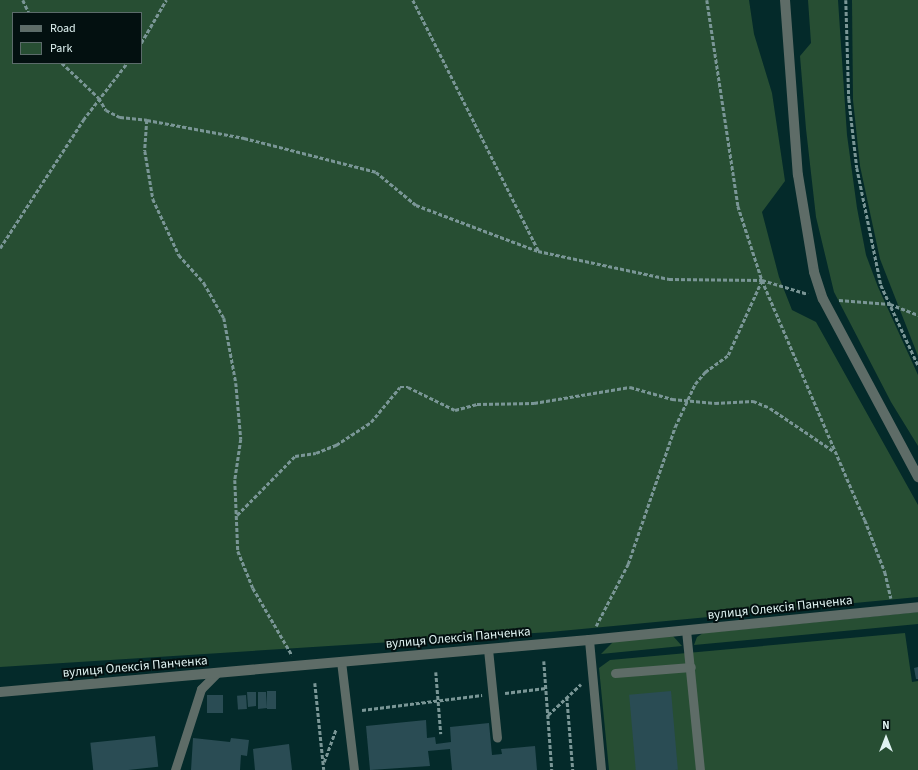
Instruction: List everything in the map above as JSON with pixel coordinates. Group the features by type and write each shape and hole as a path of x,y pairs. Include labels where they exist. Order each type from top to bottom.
{"street":[{"path":"785,0 798,175 810,256 823,299 918,477"},
{"name":"вулиця Олексія Панченка","path":"0,692 589,640 918,607"}],"lane":[{"path":"686,630 691,667 700,770"},
{"path":"589,640 601,770"},
{"path":"488,649 497,738"},
{"path":"341,661 354,770"},
{"path":"615,673 691,667"},
{"path":"175,770 201,689 216,674"}],"path":[{"path":"23,0 29,12"},
{"path":"142,41 166,0"},
{"path":"413,0 538,250"},
{"path":"707,0 738,206 762,280 885,572 893,610"},
{"path":"846,0 849,99 857,168 881,285 918,365"},
{"path":"63,64 99,98 106,110 120,117 147,120 244,138 376,172 416,205 538,250 669,279 762,280 823,299 890,304 918,315"},
{"path":"0,248 99,98 126,64"},
{"path":"147,120 145,151 154,199 179,255 204,283 224,318 236,383 241,439 235,480 238,551 253,588 299,665"},
{"path":"589,640 628,564 675,427 695,384 705,372 728,355 762,280"},
{"path":"237,515 295,456 316,453 336,445 371,422 400,386 408,387 455,410 477,404 534,403 630,386 672,399 715,402 753,401 770,408 835,452"},
{"path":"544,661 552,770"},
{"path":"436,672 441,734"},
{"path":"548,715 592,674"},
{"path":"315,683 324,770"},
{"path":"362,710 546,688"},
{"path":"567,697 573,770"},
{"path":"323,765 338,723"}],"green space":[{"path":"0,0 749,0 754,34 772,93 785,181 762,212 779,277 792,310 816,322 918,505 918,597 550,632 0,667"},
{"path":"808,0 838,0 847,135 857,208 866,255 878,287 918,375 918,446 891,402 834,292 816,217 806,129 800,56 811,43"},
{"path":"852,0 918,0 918,356 880,259 860,166 853,100"},
{"path":"918,612 918,624 694,645 697,637 703,633"},
{"path":"905,633 912,682 918,681 918,770 609,770 599,668 610,660"},
{"path":"673,636 682,646 601,654 614,641"}],"building":[{"path":"918,667 918,679 916,679 914,668"},
{"path":"267,691 276,691 276,709 267,709"},
{"path":"671,691 678,770 636,770 629,695"},
{"path":"247,692 256,692 256,706 248,707"},
{"path":"258,692 266,692 267,708 258,709"},
{"path":"207,695 223,695 223,713 207,713"},
{"path":"246,695 247,709 238,710 237,696"},
{"path":"426,720 427,738 435,737 436,744 451,742 450,727 489,723 492,755 502,754 501,749 535,746 537,770 452,770 450,749 428,751 430,766 370,770 366,726"},
{"path":"155,736 158,767 128,770 93,770 90,743"},
{"path":"193,738 230,742 231,738 249,740 247,756 241,755 240,770 191,770"},
{"path":"289,744 292,770 255,770 253,749"}]}
